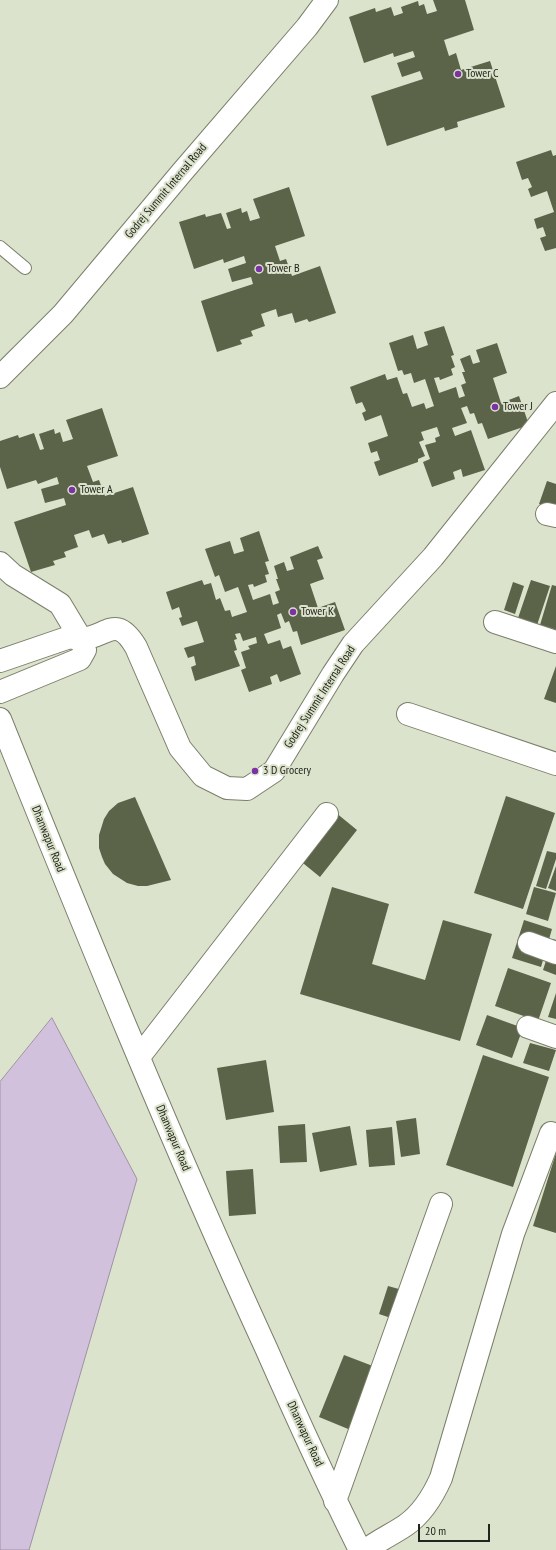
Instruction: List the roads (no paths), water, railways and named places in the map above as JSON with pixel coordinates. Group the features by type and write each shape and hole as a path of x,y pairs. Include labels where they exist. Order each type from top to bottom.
{"street":[{"name":"Godrej Summit Internal Road","path":"0,377 63,314 307,27 328,0"},
{"name":"Godrej Summit Internal Road","path":"0,661 70,637 82,639 110,629 117,629 130,638 136,647 180,748 203,776 228,788 247,789 274,771 353,644 433,557 556,404"},
{"path":"0,563 14,575 60,604 82,639 85,650 80,659 0,692"},
{"path":"495,622 556,642"},
{"path":"408,714 556,764"},
{"name":"Dhanwapur Road","path":"0,719 4,747 80,919 212,1231 336,1501 375,1548"},
{"path":"138,1057 327,814"},
{"path":"529,943 556,953"},
{"path":"528,1027 556,1037"},
{"path":"375,1548 423,1510 435,1492 443,1470 513,1234 551,1133"},
{"path":"336,1501 441,1204"}],"lane":[{"path":"0,247 25,268"}],"place":[{"name":"Tower C","path":"458,74"},
{"name":"Tower B","path":"259,269"},
{"name":"Tower J","path":"495,407"},
{"name":"Tower A","path":"72,490"},
{"name":"Tower K","path":"293,612"},
{"name":"3 D Grocery","path":"255,771"}]}
